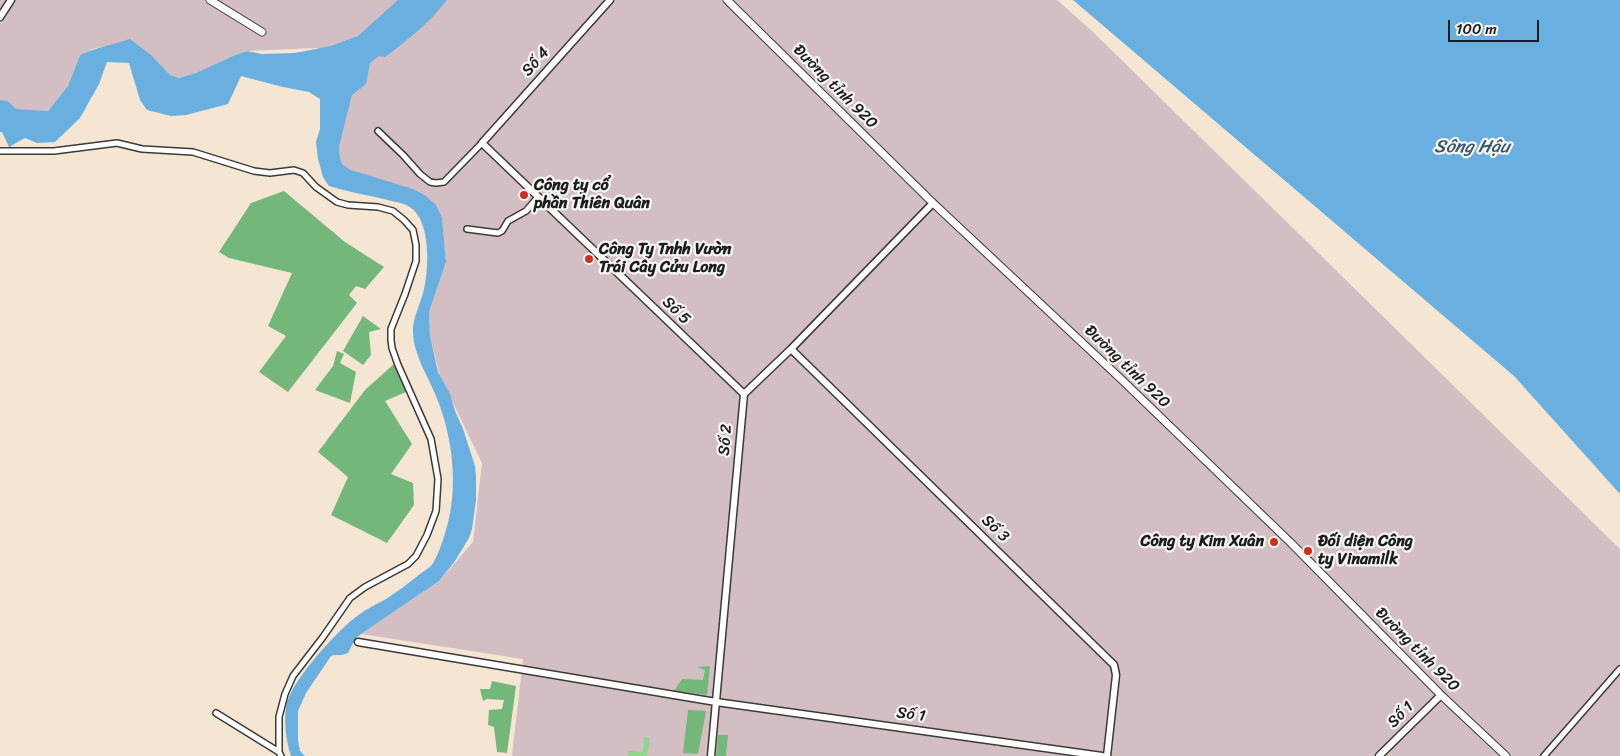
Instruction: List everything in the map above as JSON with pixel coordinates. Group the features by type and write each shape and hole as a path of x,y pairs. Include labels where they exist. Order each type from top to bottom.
{"main road":[{"path":"210,0 262,32"},
{"name":"Đường tỉnh 920","path":"727,0 933,203 1285,537 1441,694 1506,756"}],"street":[{"path":"0,18 11,0"},
{"name":"Số 4","path":"482,143 610,0"},
{"path":"378,131 403,154 420,174 430,182 436,183 444,182 482,143"},
{"path":"0,151 54,151 117,143 142,149 193,152 254,171 270,173 294,170 303,173 316,187 337,202 378,207 393,211 413,230 417,253 416,261 391,329 391,340 398,365 431,439 438,479 436,511 428,535 416,556 408,564 365,587 350,598 323,638 293,676 285,694 279,717 280,754"},
{"name":"Số 5","path":"482,143 744,394"},
{"path":"467,229 498,233 502,231 508,221 526,211 538,197"},
{"path":"744,394 791,349 933,203"},
{"name":"Số 3","path":"791,349 1114,665 1116,675 1107,756"},
{"name":"Số 2","path":"710,756 744,394"},
{"name":"Số 1","path":"358,642 716,702 1102,756"},
{"path":"1544,756 1620,669"},
{"name":"Số 1","path":"1379,756 1441,694"},
{"path":"216,713 280,754"}],"shaded area":[{"path":"0,0 1057,0 1092,31 1620,549 1620,756 512,756 523,659 361,634 439,581 473,542 482,463 440,376 430,336 429,312 446,262 442,218 369,176 351,170 342,164 339,147 352,95 317,48 247,51 196,73 179,78 113,45 95,48 80,55 68,86 48,111 16,109 8,101 0,100"}],"green space":[{"path":"284,191 345,242 384,267 365,289 356,286 349,295 357,303 288,392 259,372 286,336 268,326 292,273 229,258 219,252 251,203"},
{"path":"363,316 381,329 369,332 371,355 363,365 343,351"},
{"path":"337,351 344,354 340,363 356,372 350,403 315,390 333,366"},
{"path":"395,363 406,392 385,401 412,444 391,474 413,483 414,505 387,543 331,515 348,477 318,452 365,390"},
{"path":"710,666 707,695 674,691 682,679 703,680 705,670 697,667"},
{"path":"492,681 516,686 507,753 497,752 494,727 488,725 489,710 502,709 504,700 487,699 483,701 480,689 490,689"},
{"path":"688,710 706,711 698,754 683,753"},
{"path":"718,735 728,735 726,756 716,756"},
{"path":"644,737 650,738 647,756 628,756 629,751 643,752"}],"water":[{"path":"398,0 447,0 410,37 385,57 379,56 370,63 366,84 352,95 339,147 340,157 342,164 351,170 413,189 426,196 436,205 442,218 446,262 429,312 430,336 438,372 450,394 475,466 476,500 472,529 469,538 455,561 439,581 361,634 355,639 348,653 331,656 306,693 298,711 298,741 300,751 305,756 291,756 286,732 285,713 289,697 296,684 326,645 348,623 364,611 395,593 432,565 442,543 450,514 453,480 447,428 436,396 416,350 413,333 415,316 423,295 427,269 427,245 422,223 417,214 405,204 329,186 323,177 316,142 320,129 320,99 309,92 241,76 228,104 186,115 171,116 147,110 140,100 129,63 107,62 99,84 80,118 55,142 37,143 25,138 9,147 2,132 0,132 0,100 8,101 16,109 48,111 68,86 80,55 130,39 151,55 170,75 179,78 196,73 247,51 262,54 295,53 331,46 358,36"},
{"name":"Sông Hậu","path":"1073,0 1620,0 1620,494 1514,376"}],"place":[{"name":"Công ty cổ phần Thiên Quân","path":"524,195"},
{"name":"Công Ty Tnhh Vườn Trái Cây Cửu Long","path":"589,259"},
{"name":"Công ty Kim Xuân","path":"1274,542"},
{"name":"Đối diện Công ty Vinamilk","path":"1308,551"}]}
